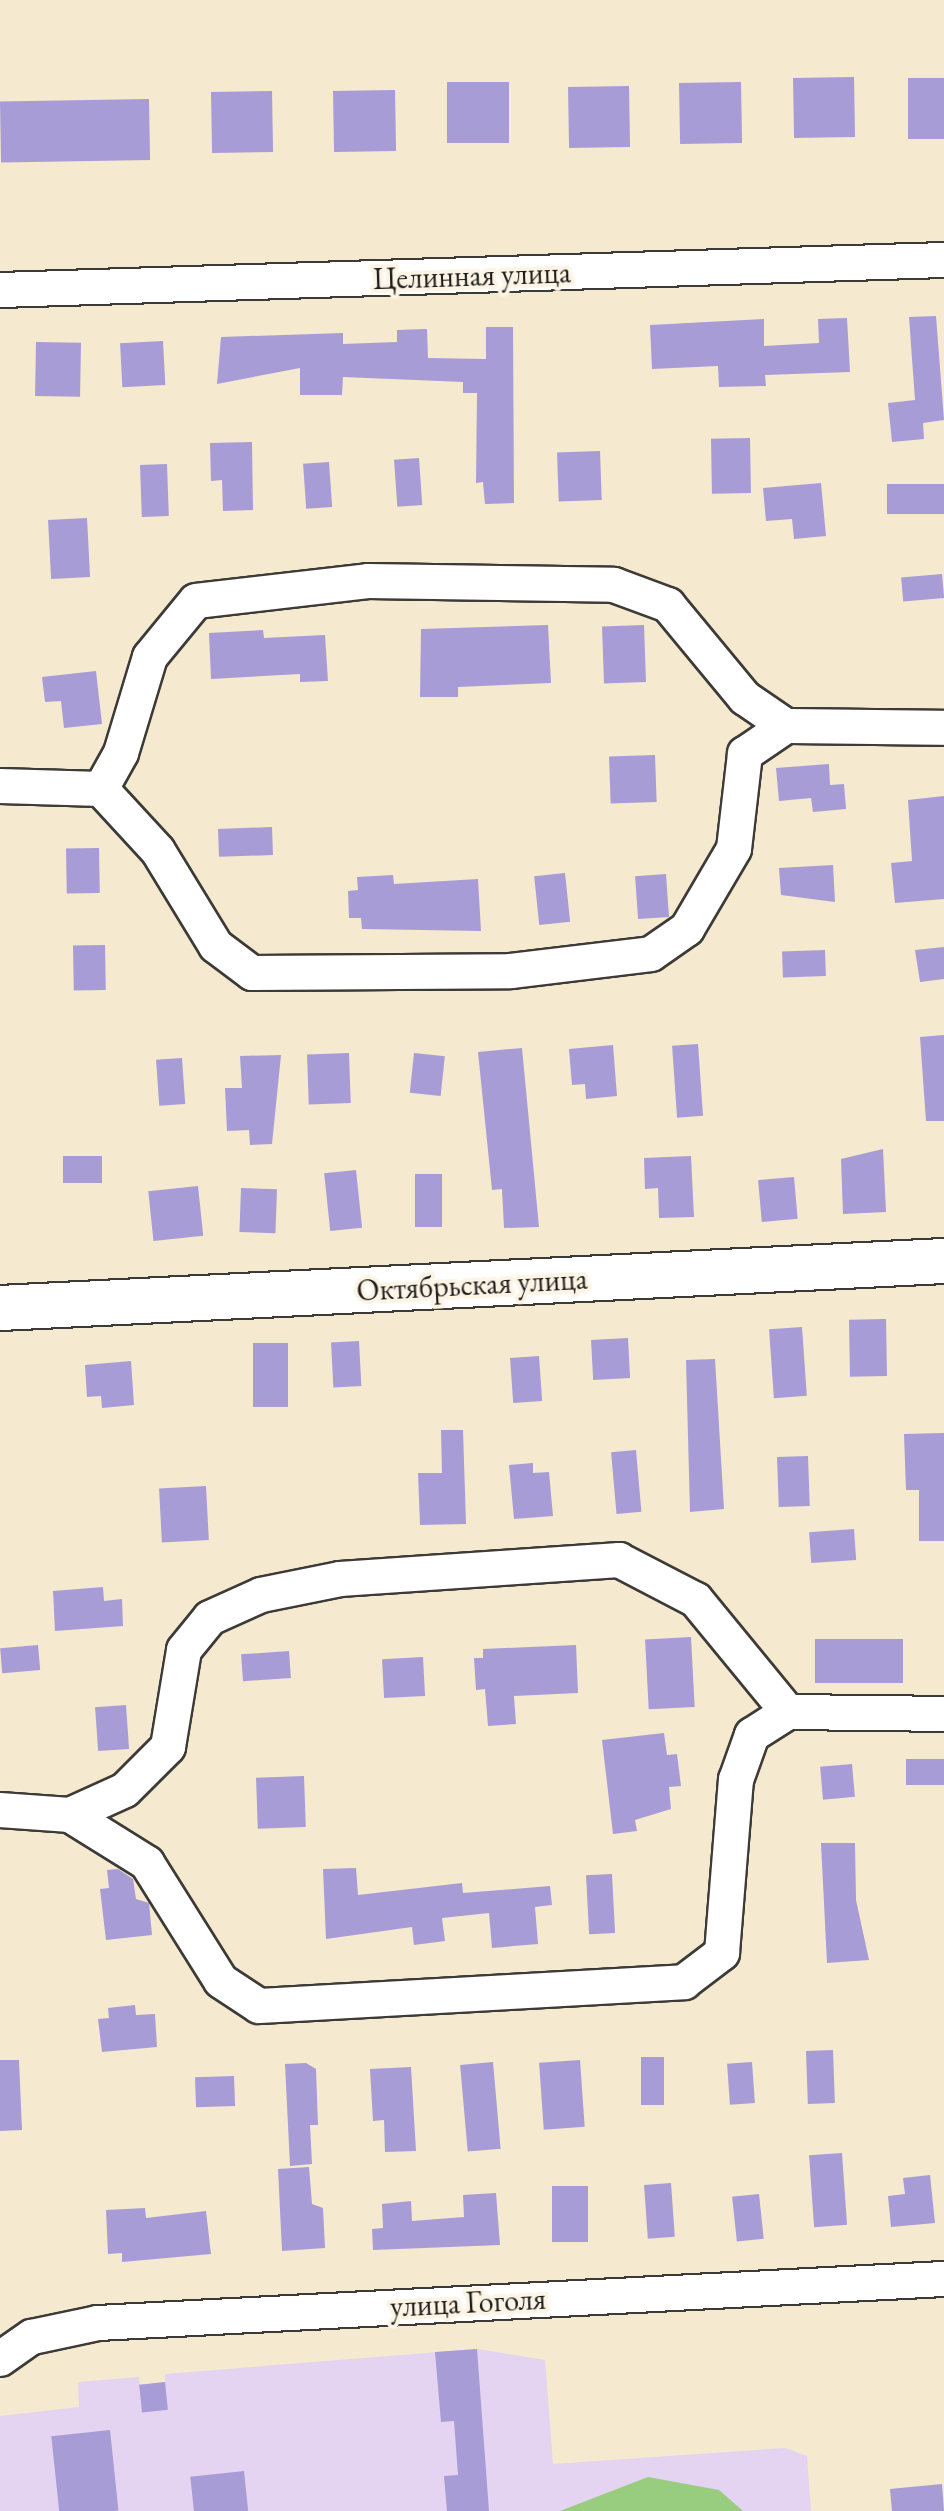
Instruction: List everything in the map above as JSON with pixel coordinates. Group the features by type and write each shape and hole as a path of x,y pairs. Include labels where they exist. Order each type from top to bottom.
{"street":[{"name":"Целинная улица","path":"0,290 944,260"},
{"path":"101,789 121,753 150,657 196,601 368,581 614,585 668,605 745,698 786,726 944,728"},
{"path":"0,786 101,789 158,851 216,946 252,973 511,971 651,954 687,929 734,849 745,754 786,726"},
{"name":"Октябрьская улица","path":"0,1308 944,1261"},
{"path":"70,1815 125,1790 168,1747 184,1650 210,1618 261,1595 340,1579 619,1560 696,1600 788,1712"},
{"path":"0,1810 70,1815 147,1863 221,1981 259,2006 684,1982 722,1953 736,1780 752,1735 788,1712 944,1714"},
{"name":"улица Гоголя","path":"0,2359 32,2337 98,2323 944,2279"}],"shaded area":[{"path":"477,2349 545,2360 553,2464 785,2448 807,2456 811,2511 0,2511 0,2416 79,2407 78,2382 139,2377 140,2385 165,2382 165,2374"}],"green space":[{"path":"648,2477 719,2490 743,2511 560,2511"}],"building":[{"path":"854,77 855,137 794,138 793,78"},
{"path":"908,78 944,78 944,139 908,139"},
{"path":"447,82 509,82 509,143 447,143"},
{"path":"741,82 742,143 680,144 679,83"},
{"path":"629,86 630,147 569,148 568,87"},
{"path":"395,90 396,151 334,152 333,91"},
{"path":"272,91 273,152 212,153 211,92"},
{"path":"149,99 150,160 1,163 0,102"},
{"path":"936,316 944,420 923,423 924,439 892,442 888,403 915,400 909,317"},
{"path":"847,318 850,372 765,375 766,386 719,387 718,366 652,369 650,325 764,319 764,346 819,343 818,319"},
{"path":"486,327 513,327 514,503 485,504 483,482 476,483 477,393 463,393 463,382 343,377 342,395 300,395 300,368 217,384 221,337 343,333 343,344 397,342 397,330 427,329 428,358 486,359"},
{"path":"163,341 165,385 122,387 120,343"},
{"path":"36,342 81,343 80,397 35,396"},
{"path":"750,438 751,493 712,494 711,439"},
{"path":"252,442 253,510 223,511 222,480 211,481 210,443"},
{"path":"600,451 602,500 559,501 557,453"},
{"path":"419,458 422,505 397,507 394,460"},
{"path":"329,462 332,507 306,509 303,464"},
{"path":"167,464 169,516 142,517 140,465"},
{"path":"821,483 826,536 794,539 792,519 766,521 763,488"},
{"path":"887,484 944,484 944,514 887,514"},
{"path":"87,518 90,577 51,579 48,520"},
{"path":"942,574 944,598 903,601 901,578"},
{"path":"548,625 551,683 458,687 458,697 420,697 421,629"},
{"path":"644,625 646,682 604,683 602,626"},
{"path":"263,630 264,638 325,635 328,681 300,682 300,674 211,679 209,633"},
{"path":"96,671 102,724 64,728 61,701 45,702 42,677"},
{"path":"655,755 657,802 611,804 609,757"},
{"path":"829,764 830,785 844,784 846,809 813,812 811,798 779,801 776,768"},
{"path":"944,796 944,899 895,903 891,863 912,861 908,800"},
{"path":"272,827 273,855 219,857 218,829"},
{"path":"99,848 100,893 67,894 66,849"},
{"path":"833,865 835,902 781,895 779,868"},
{"path":"565,873 570,922 539,925 534,876"},
{"path":"666,874 669,917 638,919 635,876"},
{"path":"393,875 394,884 478,879 481,931 362,929 361,918 349,918 348,891 358,890 357,877"},
{"path":"105,945 106,990 74,991 73,946"},
{"path":"944,947 944,979 920,982 915,950"},
{"path":"825,950 826,976 783,977 782,952"},
{"path":"944,1035 944,1121 926,1121 920,1037"},
{"path":"698,1044 703,1116 677,1118 672,1046"},
{"path":"613,1045 617,1096 586,1099 585,1084 572,1085 569,1049"},
{"path":"522,1048 539,1227 504,1228 502,1189 492,1190 478,1052"},
{"path":"349,1053 351,1103 309,1104 307,1054"},
{"path":"414,1053 445,1056 441,1096 410,1093"},
{"path":"281,1055 272,1144 250,1145 249,1130 227,1131 225,1088 242,1088 240,1056"},
{"path":"182,1058 185,1104 159,1106 156,1060"},
{"path":"883,1149 886,1212 843,1214 841,1159"},
{"path":"63,1156 102,1156 102,1183 63,1183"},
{"path":"691,1156 694,1217 659,1218 658,1188 645,1189 644,1158"},
{"path":"356,1170 362,1228 330,1231 324,1173"},
{"path":"415,1174 442,1174 442,1227 415,1227"},
{"path":"794,1177 798,1219 762,1222 758,1180"},
{"path":"198,1186 203,1236 154,1241 148,1191"},
{"path":"241,1188 277,1189 275,1233 239,1232"},
{"path":"886,1319 887,1376 850,1377 849,1320"},
{"path":"802,1327 807,1396 774,1398 769,1329"},
{"path":"628,1338 630,1378 593,1380 591,1340"},
{"path":"359,1341 361,1386 333,1387 331,1342"},
{"path":"253,1343 288,1343 288,1407 253,1407"},
{"path":"539,1356 542,1401 513,1403 510,1358"},
{"path":"715,1359 724,1509 690,1512 686,1360"},
{"path":"131,1361 134,1405 102,1408 101,1396 87,1397 85,1365"},
{"path":"441,1430 463,1430 466,1524 420,1525 418,1473 442,1473"},
{"path":"944,1433 944,1541 919,1541 919,1490 906,1490 904,1434"},
{"path":"636,1450 641,1512 616,1514 611,1452"},
{"path":"808,1456 810,1506 779,1507 777,1457"},
{"path":"533,1463 533,1473 549,1472 553,1516 514,1519 509,1465"},
{"path":"206,1486 209,1540 162,1542 159,1488"},
{"path":"854,1529 856,1560 811,1563 809,1532"},
{"path":"103,1587 104,1601 122,1599 123,1626 55,1631 53,1591"},
{"path":"691,1637 695,1707 649,1709 645,1639"},
{"path":"815,1639 903,1639 903,1683 815,1683"},
{"path":"38,1645 40,1670 2,1673 0,1648"},
{"path":"576,1645 578,1693 514,1696 516,1724 488,1726 485,1689 476,1690 474,1658 483,1658 483,1649"},
{"path":"289,1651 291,1678 243,1681 241,1654"},
{"path":"423,1657 425,1696 384,1698 382,1659"},
{"path":"126,1705 129,1749 98,1751 95,1707"},
{"path":"664,1733 667,1755 677,1754 681,1786 669,1787 671,1809 635,1820 637,1831 613,1834 602,1740"},
{"path":"906,1759 944,1759 944,1785 906,1785"},
{"path":"852,1764 855,1797 823,1800 820,1767"},
{"path":"304,1776 306,1827 258,1829 256,1778"},
{"path":"821,1843 855,1843 856,1900 869,1960 827,1963"},
{"path":"356,1868 358,1895 462,1883 463,1893 550,1886 552,1905 535,1907 538,1944 492,1948 489,1913 442,1918 445,1941 414,1945 412,1927 326,1939 323,1869"},
{"path":"118,1869 133,1879 136,1899 149,1903 152,1935 106,1940 100,1889 109,1888 107,1870"},
{"path":"612,1874 615,1933 589,1934 586,1875"},
{"path":"135,2005 136,2015 155,2014 157,2047 102,2052 98,2019 109,2018 108,2008"},
{"path":"833,2050 835,2103 808,2104 806,2051"},
{"path":"641,2057 664,2057 664,2105 641,2105"},
{"path":"0,2060 19,2060 22,2130 0,2131"},
{"path":"580,2060 585,2127 544,2130 539,2063"},
{"path":"493,2062 501,2149 468,2152 460,2065"},
{"path":"752,2062 755,2103 730,2105 727,2064"},
{"path":"306,2063 316,2069 318,2125 310,2125 312,2164 290,2166 285,2064"},
{"path":"411,2067 416,2151 385,2152 384,2120 373,2121 370,2069"},
{"path":"234,2076 235,2106 196,2107 195,2077"},
{"path":"842,2153 847,2225 814,2227 809,2155"},
{"path":"309,2167 312,2204 323,2208 325,2248 282,2251 278,2169"},
{"path":"930,2175 935,2223 891,2227 888,2196 905,2194 903,2178"},
{"path":"671,2183 675,2237 648,2239 644,2185"},
{"path":"552,2186 588,2186 588,2242 552,2242"},
{"path":"496,2193 500,2245 373,2250 372,2229 383,2228 382,2204 411,2201 412,2221 464,2217 463,2195"},
{"path":"759,2194 764,2239 737,2242 732,2197"},
{"path":"145,2208 146,2218 206,2211 211,2254 122,2262 122,2253 108,2254 106,2210"},
{"path":"477,2349 489,2511 447,2511 444,2476 458,2475 454,2421 441,2422 435,2352"},
{"path":"165,2382 168,2410 142,2413 139,2385"},
{"path":"110,2430 118,2511 59,2511 51,2436"},
{"path":"244,2471 248,2511 194,2511 190,2477"},
{"path":"942,2484 944,2511 892,2511 890,2489"}]}
